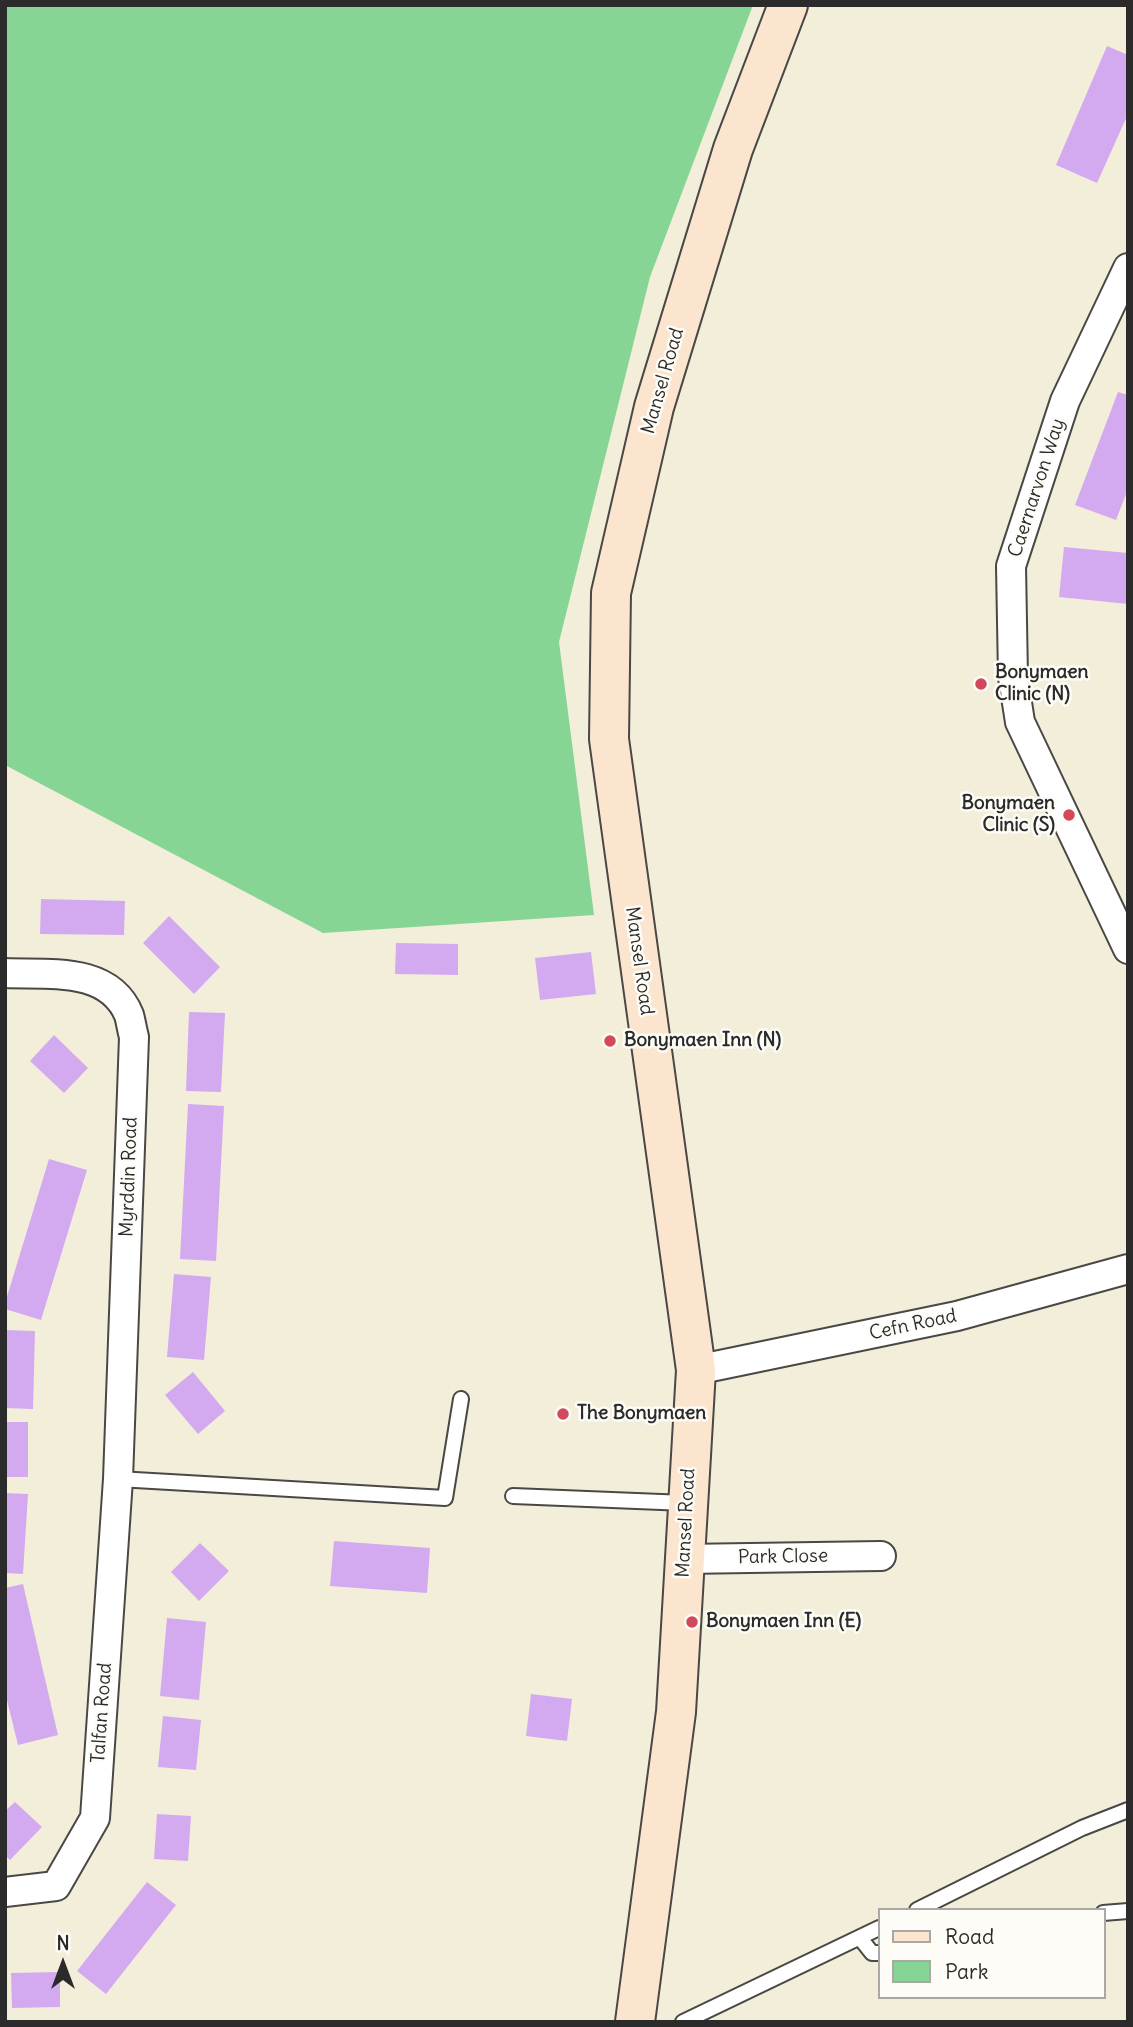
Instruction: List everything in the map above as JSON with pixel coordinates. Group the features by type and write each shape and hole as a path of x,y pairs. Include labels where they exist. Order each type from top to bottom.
{"street":[{"name":"Mansel Road","path":"635,2022 676,1712 696,1370 609,739 611,593 658,395 733,149 788,5"},
{"name":"Caernarvon Way","path":"1123,931 1020,722 1013,677 1011,566 1065,401 1128,268"},
{"name":"Myrddin Road","path":"5,973 82,976 102,984 117,998 129,1015 134,1037 118,1479"},
{"name":"Cefn Road","path":"696,1370 957,1316 1128,1269"},
{"name":"Talfan Road","path":"5,1892 56,1886 95,1818 118,1479"},
{"name":"Park Close","path":"684,1559 881,1556"}],"lane":[{"path":"118,1479 445,1498 461,1399"},
{"path":"513,1496 687,1503"},
{"path":"921,1908 1082,1829 1128,1810"},
{"path":"1105,1913 1128,1910"},
{"path":"683,2022 878,1929"},
{"path":"860,1938 872,1954 878,1953"}],"green space":[{"path":"5,5 753,5 650,277 559,642 594,915 323,933 5,765"}],"building":[{"path":"1107,46 1128,55 1128,114 1097,183 1056,165"},
{"path":"1118,392 1128,395 1128,489 1116,520 1075,505"},
{"path":"1064,547 1128,553 1128,604 1059,597"},
{"path":"41,899 125,901 124,935 40,934"},
{"path":"169,916 220,967 194,994 143,943"},
{"path":"396,943 458,944 458,975 395,974"},
{"path":"591,952 596,994 540,1000 535,958"},
{"path":"189,1012 225,1013 221,1092 186,1091"},
{"path":"54,1035 88,1068 64,1093 30,1061"},
{"path":"188,1104 224,1106 216,1261 180,1259"},
{"path":"49,1159 87,1170 41,1320 5,1309 5,1303"},
{"path":"174,1274 211,1277 204,1360 167,1357"},
{"path":"5,1330 35,1331 33,1409 5,1408"},
{"path":"193,1372 225,1411 198,1434 165,1395"},
{"path":"5,1422 28,1422 28,1477 5,1477"},
{"path":"5,1493 28,1494 23,1574 5,1573"},
{"path":"334,1541 430,1548 427,1593 330,1586"},
{"path":"200,1543 229,1571 199,1601 171,1572"},
{"path":"23,1584 58,1735 18,1745 5,1692 5,1588"},
{"path":"167,1618 206,1622 199,1700 160,1696"},
{"path":"531,1694 572,1699 567,1741 526,1736"},
{"path":"163,1716 201,1720 196,1770 158,1767"},
{"path":"15,1802 42,1827 10,1860 5,1855 5,1811"},
{"path":"157,1814 191,1816 188,1861 154,1859"},
{"path":"147,1882 176,1905 106,1994 77,1971"},
{"path":"60,1972 60,2007 12,2008 11,1973"}],"place":[{"name":"Bonymaen Clinic (N)","path":"981,684"},
{"name":"Bonymaen Clinic (S)","path":"1069,815"},
{"name":"Bonymaen Inn (N)","path":"610,1041"},
{"name":"The Bonymaen","path":"563,1414"},
{"name":"Bonymaen Inn (E)","path":"692,1622"}]}
